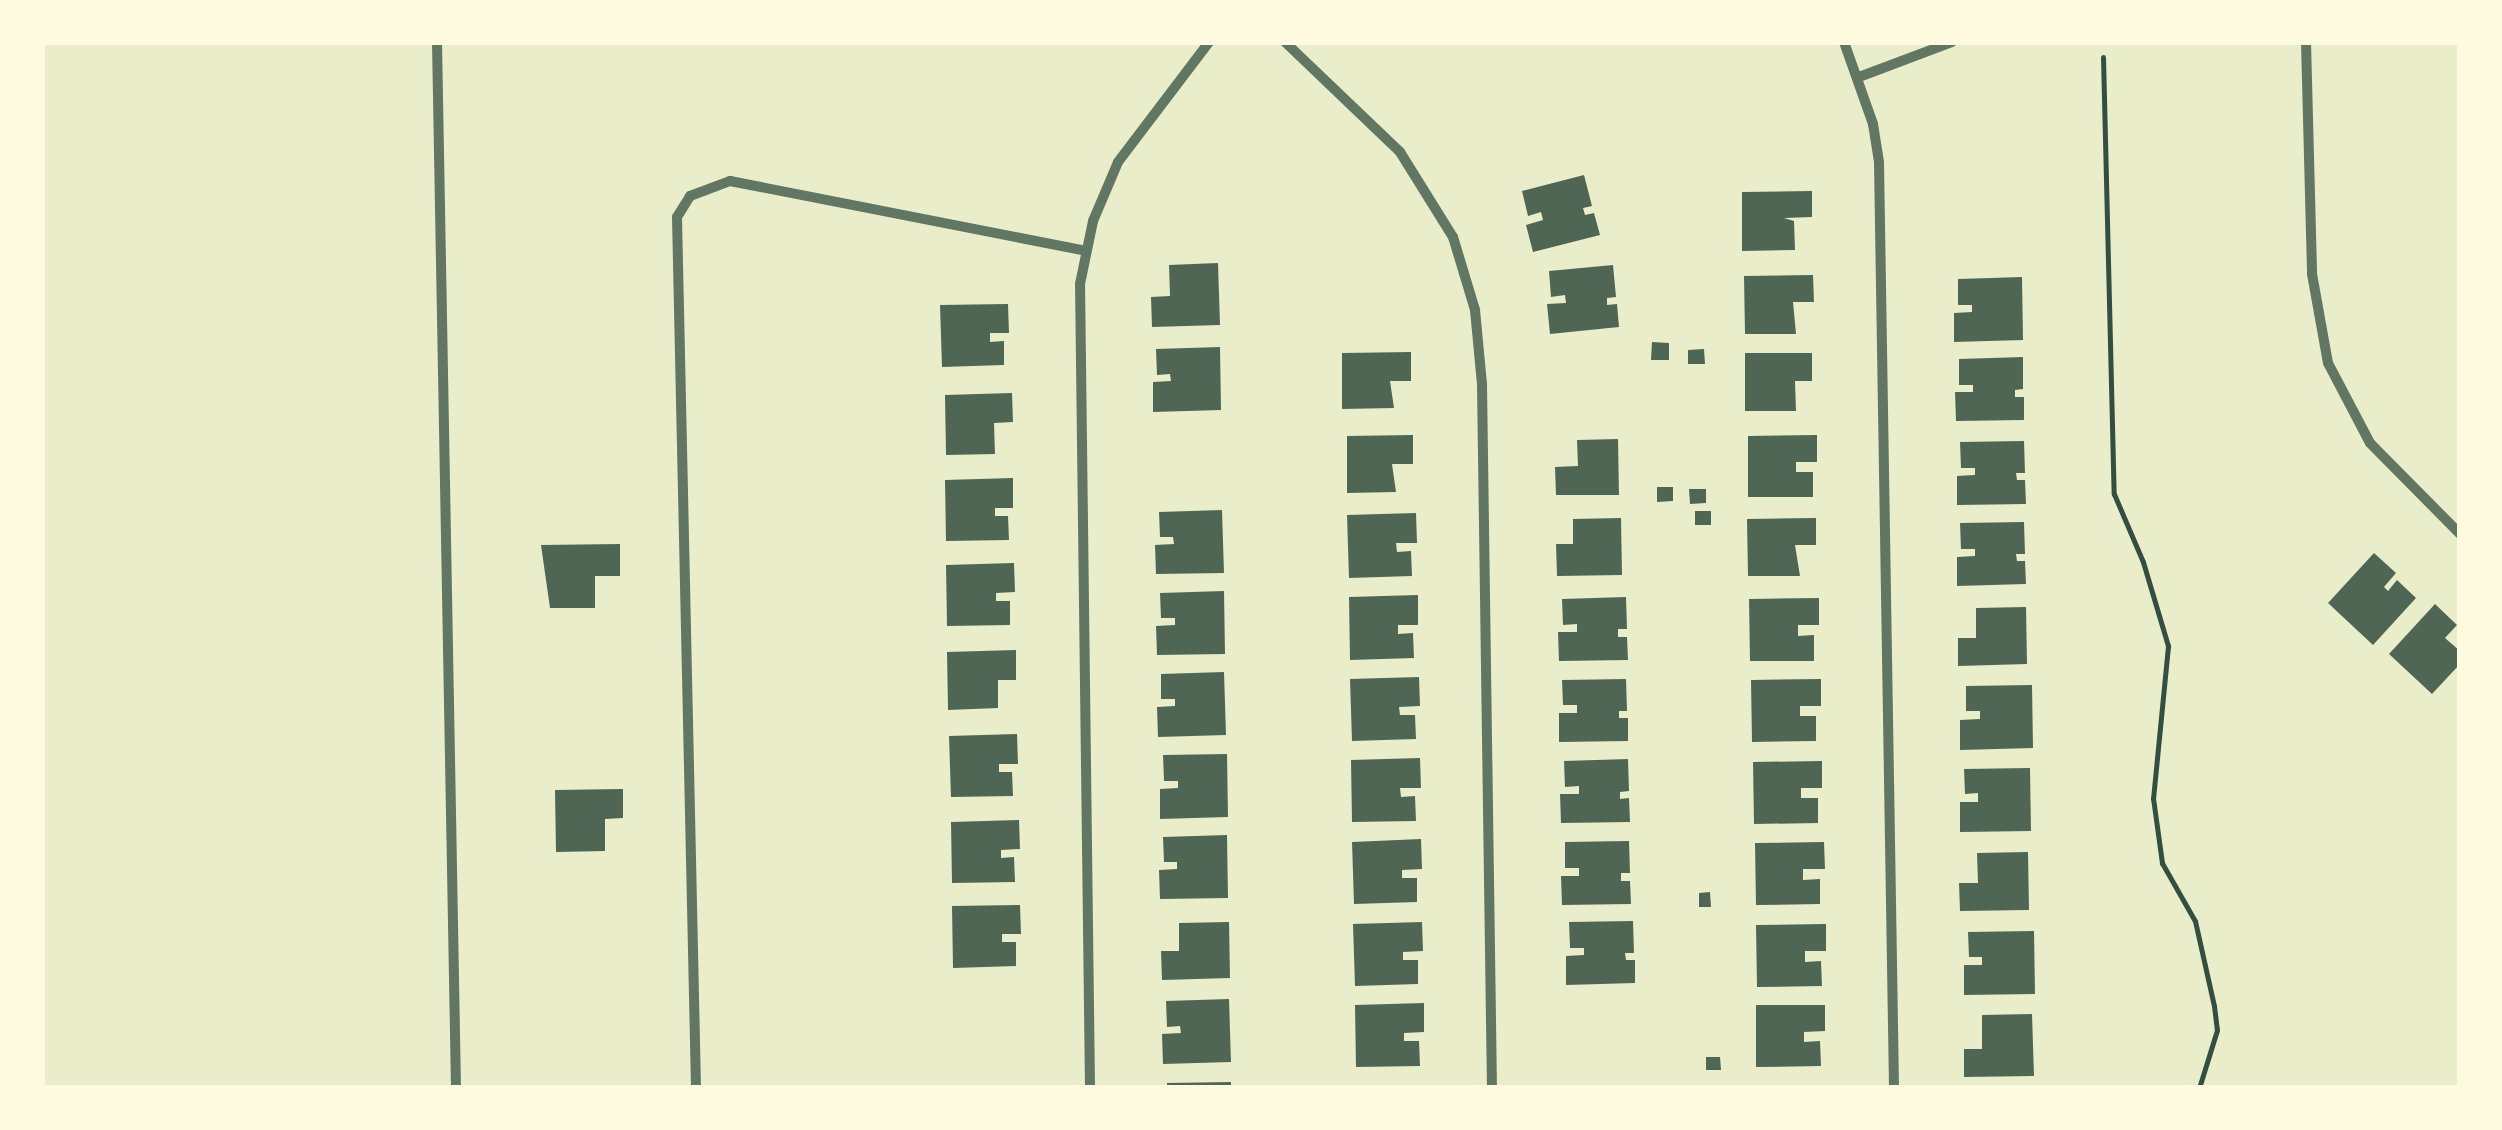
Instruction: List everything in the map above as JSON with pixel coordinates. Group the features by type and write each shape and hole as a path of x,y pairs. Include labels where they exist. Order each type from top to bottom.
{"street":[{"path":"437,42 456,1088"},
{"path":"1090,1088 1078,316 1086,250 1104,191 1132,138 1209,42"},
{"path":"1286,42 1400,152 1453,237 1475,310 1482,384 1492,1088"},
{"path":"1844,42 1873,124 1880,193 1894,1088"},
{"path":"1859,78 1952,42"},
{"path":"2306,42 2312,274 2328,363 2370,443 2460,534"},
{"path":"696,1088 681,295 673,234 681,209 708,185 730,181 1086,250"}],"path":[{"path":"2103,57 2114,494 2143,562 2168,646 2153,798 2162,862 2195,921 2214,1006 2216,1030 2199,1088"}],"building":[{"path":"1584,175 1592,206 1583,208 1585,215 1594,213 1600,235 1533,252 1526,225 1543,220 1541,212 1528,216 1522,191"},
{"path":"1812,191 1812,217 1784,218 1794,221 1795,250 1742,251 1742,192"},
{"path":"1218,263 1220,325 1152,327 1151,297 1170,296 1169,265"},
{"path":"1613,265 1616,297 1607,298 1607,305 1617,304 1619,327 1550,334 1547,304 1566,303 1565,295 1551,297 1549,271"},
{"path":"1813,275 1814,302 1793,302 1796,334 1745,334 1744,276"},
{"path":"2022,277 2023,340 1954,342 1954,313 1972,312 1972,305 1958,305 1958,279"},
{"path":"1008,304 1009,333 990,333 990,342 1004,341 1004,365 942,367 940,305"},
{"path":"1652,342 1669,343 1669,360 1651,360"},
{"path":"1220,347 1221,410 1153,412 1153,382 1171,381 1170,374 1157,375 1156,349"},
{"path":"1704,349 1705,364 1688,364 1688,350"},
{"path":"1411,352 1411,381 1390,381 1394,408 1342,409 1342,353"},
{"path":"1745,353 1812,353 1812,381 1795,381 1796,411 1745,411"},
{"path":"2023,357 2023,389 2015,390 2015,397 2024,397 2024,420 1956,421 1955,392 1973,392 1973,385 1959,385 1959,359"},
{"path":"1012,393 1013,422 994,423 995,454 946,455 945,395"},
{"path":"1413,435 1413,464 1392,464 1396,492 1347,493 1347,436"},
{"path":"1817,435 1817,462 1796,462 1796,472 1813,472 1813,497 1748,497 1748,436"},
{"path":"1618,439 1619,495 1556,495 1555,467 1578,466 1577,440"},
{"path":"2024,441 2025,473 2016,473 2017,480 2025,480 2026,504 1957,505 1957,476 1975,475 1975,468 1961,468 1960,442"},
{"path":"1013,478 1013,508 995,508 995,516 1008,516 1009,540 946,541 945,480"},
{"path":"1657,487 1673,487 1673,501 1657,502"},
{"path":"1689,489 1706,489 1706,503 1690,504"},
{"path":"1222,510 1224,573 1156,574 1155,545 1174,544 1173,537 1160,537 1159,512"},
{"path":"1695,511 1711,511 1711,525 1695,525"},
{"path":"1416,513 1417,543 1396,543 1397,552 1411,551 1412,576 1349,578 1347,515"},
{"path":"1621,518 1622,575 1557,576 1556,544 1573,544 1573,519"},
{"path":"1816,518 1816,545 1795,545 1800,576 1748,576 1747,519"},
{"path":"2024,522 2025,554 2016,554 2017,561 2025,561 2026,584 1957,586 1957,557 1975,556 1975,549 1961,549 1960,523"},
{"path":"620,544 620,576 595,576 595,608 550,608 541,545"},
{"path":"2374,553 2396,573 2384,587 2388,591 2397,580 2416,598 2373,645 2328,603"},
{"path":"1014,563 1015,592 996,593 996,601 1010,601 1010,625 947,626 946,565"},
{"path":"1224,591 1225,654 1157,655 1156,626 1175,625 1175,618 1161,618 1160,593"},
{"path":"1418,595 1418,625 1398,625 1398,634 1413,633 1414,658 1350,660 1349,597"},
{"path":"1626,597 1627,629 1618,629 1618,637 1627,637 1628,660 1559,661 1558,632 1577,632 1577,624 1563,625 1562,599"},
{"path":"1819,598 1819,625 1798,625 1798,636 1814,635 1814,661 1750,661 1749,599"},
{"path":"2435,604 2457,625 2445,638 2460,651 2460,664 2432,694 2389,654"},
{"path":"2026,607 2027,664 1958,666 1958,638 1976,638 1976,608"},
{"path":"1016,650 1016,680 998,680 998,708 948,710 947,652"},
{"path":"1224,672 1226,735 1158,737 1157,707 1175,706 1175,699 1161,699 1161,674"},
{"path":"1419,677 1420,706 1399,707 1400,715 1415,715 1416,739 1352,741 1350,679"},
{"path":"1626,679 1627,711 1619,711 1619,718 1628,718 1628,741 1559,742 1559,713 1577,713 1577,705 1563,705 1562,680"},
{"path":"1821,679 1821,706 1800,706 1800,716 1816,716 1816,741 1752,742 1751,680"},
{"path":"2032,685 2033,748 1960,750 1960,720 1980,719 1980,711 1966,711 1966,686"},
{"path":"1017,734 1018,764 999,764 999,772 1012,772 1013,796 951,797 949,736"},
{"path":"1227,754 1228,817 1160,819 1160,789 1178,788 1178,781 1164,781 1163,755"},
{"path":"1420,758 1421,788 1400,788 1401,797 1415,796 1416,821 1352,822 1351,760"},
{"path":"1628,759 1629,791 1620,792 1620,799 1629,798 1630,822 1561,823 1560,794 1579,794 1579,786 1565,787 1564,761"},
{"path":"1822,761 1822,788 1801,788 1801,798 1818,798 1818,823 1754,824 1753,762"},
{"path":"2030,768 2031,831 1960,832 1960,802 1978,802 1978,793 1965,794 1964,769"},
{"path":"623,789 623,818 605,819 605,851 556,852 555,790"},
{"path":"1019,820 1020,849 1001,850 1001,858 1014,857 1015,882 952,883 951,822"},
{"path":"1227,835 1228,898 1160,899 1159,870 1177,869 1177,862 1164,862 1163,837"},
{"path":"1421,839 1422,869 1402,870 1402,878 1417,878 1417,902 1354,904 1352,842"},
{"path":"1629,841 1630,873 1621,873 1621,881 1630,881 1631,904 1562,905 1561,876 1579,876 1579,868 1565,868 1565,842"},
{"path":"1824,842 1825,869 1803,869 1803,880 1820,879 1820,904 1756,905 1755,843"},
{"path":"2028,852 2029,910 1960,911 1959,883 1978,883 1977,853"},
{"path":"1710,892 1711,907 1699,907 1699,893"},
{"path":"1020,905 1021,934 1002,934 1002,942 1016,942 1016,966 953,968 952,906"},
{"path":"1633,921 1634,953 1625,953 1626,960 1635,960 1635,983 1566,985 1566,956 1584,955 1584,948 1570,948 1569,922"},
{"path":"1229,922 1230,978 1162,980 1161,951 1179,951 1179,923"},
{"path":"1422,922 1423,951 1403,952 1403,960 1418,960 1418,984 1355,986 1353,924"},
{"path":"1826,924 1826,951 1805,951 1805,962 1821,961 1822,986 1757,987 1756,925"},
{"path":"2034,931 2035,994 1964,995 1964,965 1982,965 1982,957 1969,957 1968,932"},
{"path":"1229,999 1231,1062 1163,1064 1162,1034 1181,1033 1180,1026 1167,1027 1166,1001"},
{"path":"1424,1003 1424,1032 1404,1033 1404,1041 1419,1041 1420,1066 1356,1067 1355,1005"},
{"path":"1756,1005 1825,1005 1825,1031 1804,1032 1804,1042 1820,1041 1821,1066 1756,1067"},
{"path":"2032,1014 2034,1076 1964,1077 1964,1049 1982,1049 1982,1015"},
{"path":"1706,1057 1720,1057 1721,1070 1706,1070"},
{"path":"1231,1082 1231,1088 1167,1088 1167,1083"}]}
